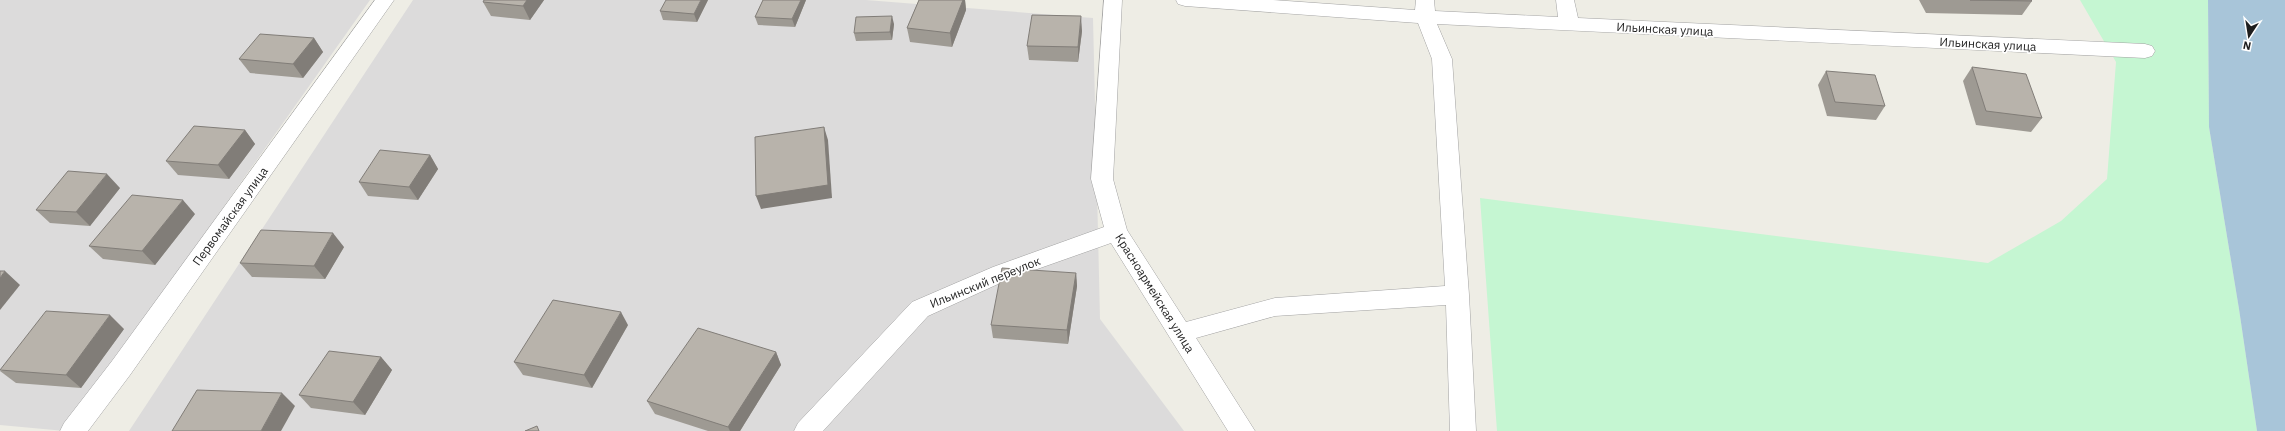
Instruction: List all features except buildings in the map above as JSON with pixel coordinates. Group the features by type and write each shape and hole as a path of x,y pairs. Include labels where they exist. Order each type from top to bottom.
{"street":[{"name":"Первомайская улица","path":"73,431 121,368 385,0"},
{"name":"Красноармейская улица","path":"1113,0 1102,179 1116,232 1242,431"},
{"name":"Ильинская улица","path":"1185,0 1425,8 1569,24 2145,51"},
{"path":"1565,0 1569,24"},
{"path":"1425,8 1442,59 1457,295 1463,431"},
{"name":"Ильинский переулок","path":"807,431 920,309 1001,273 1116,232"},
{"path":"1180,333 1275,307 1457,295"}],"shaded area":[{"path":"0,0 370,0 65,431 0,425"},
{"path":"413,0 866,0 1093,18 1100,319 1184,431 129,431"}],"green space":[{"path":"2080,0 2208,0 2209,127 2239,309 2257,431 1497,431 1480,198 1988,263 2061,221 2107,179 2116,62"}],"water":[{"path":"2208,0 2285,0 2285,431 2257,431 2239,309 2209,127"}]}
